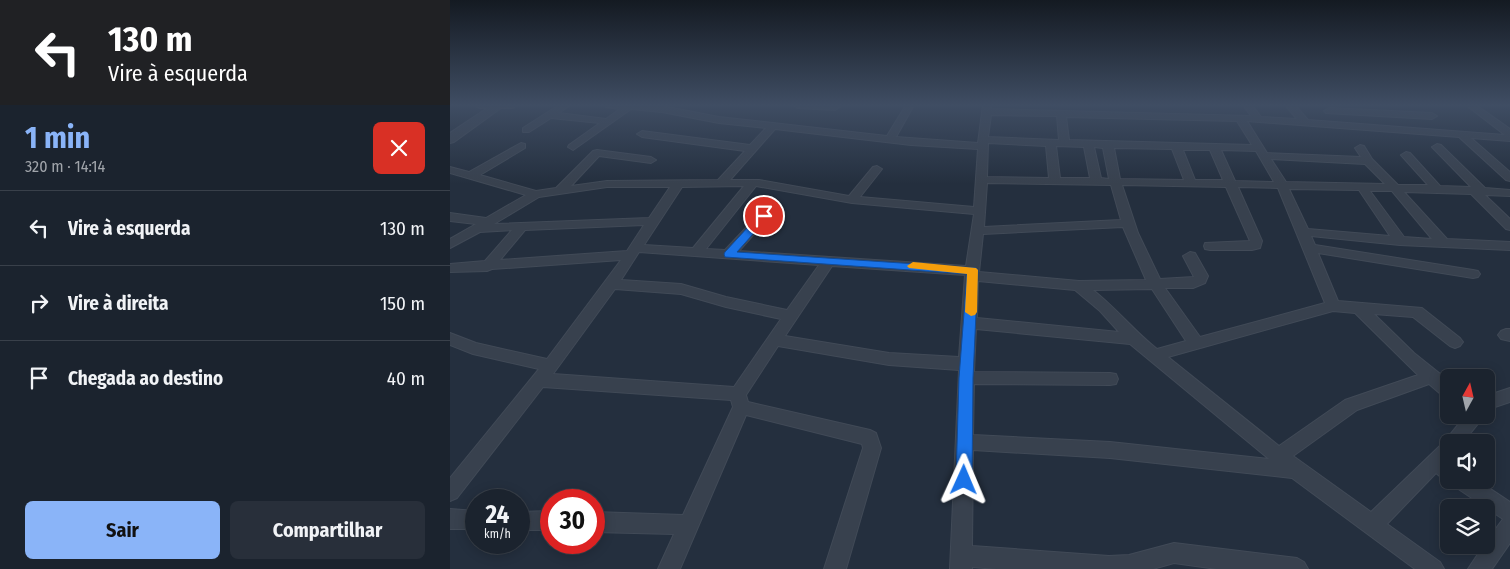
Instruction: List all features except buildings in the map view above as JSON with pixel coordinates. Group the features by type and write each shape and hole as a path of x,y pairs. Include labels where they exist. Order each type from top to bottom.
{"street":[{"path":"450,139 461,132"},
{"path":"573,147 595,132"},
{"path":"720,184 769,132"},
{"path":"828,132 890,139 982,143 1051,142 1108,145 1214,146 1368,161"},
{"path":"890,139 894,132"},
{"path":"983,132 980,211 972,273 966,371 962,562 1109,566 1157,563 1174,553 1297,569"},
{"path":"1062,132 1064,143"},
{"path":"1248,132 1282,185 1305,232 1333,306"},
{"path":"1415,132 1510,138"},
{"path":"642,134 754,149"},
{"path":"1462,135 1510,178"},
{"path":"1051,142 1055,181"},
{"path":"1088,144 1096,182"},
{"path":"1108,145 1114,182 1128,223 1156,284 1196,343"},
{"path":"470,176 521,146"},
{"path":"1176,146 1191,183"},
{"path":"1210,246 1256,245 1256,240 1214,146"},
{"path":"1437,147 1510,226"},
{"path":"1360,148 1368,161 1396,189 1444,243"},
{"path":"560,190 597,153 651,160"},
{"path":"1406,155 1436,189"},
{"path":"852,200 877,169"},
{"path":"450,170 536,194"},
{"path":"980,180 1362,187 1510,194"},
{"path":"450,492 551,366 634,251 660,206 679,183"},
{"path":"450,244 536,194 607,184 752,184 788,188 852,200 980,211"},
{"path":"697,252 752,184"},
{"path":"1362,187 1400,241"},
{"path":"729,254 764,216"},
{"path":"450,217 483,225 522,226 652,221"},
{"path":"977,231 1128,223"},
{"path":"487,267 522,226"},
{"path":"1305,232 1400,241 1510,246"},
{"path":"1311,248 1473,274"},
{"path":"450,268 487,267 634,251 697,252 972,273 1079,286 1193,283 1200,280 1202,276 1190,256"},
{"path":"670,569 690,525 740,400 775,340 828,261"},
{"path":"611,284 681,289 726,302 792,316"},
{"path":"1079,286 1105,307 1134,339 1296,470 1433,569"},
{"path":"1156,355 1333,306 1417,312 1455,342"},
{"path":"1359,308 1430,377 1440,384"},
{"path":"970,323 1134,339"},
{"path":"450,339 473,348 551,366"},
{"path":"775,340 966,371 1110,379"},
{"path":"1279,456 1330,418 1351,405 1430,377"},
{"path":"540,380 740,400 870,438 872,448 835,569"},
{"path":"1495,400 1510,395"},
{"path":"1460,434 1468,424"},
{"path":"965,442 1110,450 1296,470"},
{"path":"1372,525 1440,469"},
{"path":"1474,489 1510,513"},
{"path":"450,519 465,520"},
{"path":"605,522 690,525"},
{"path":"1479,569 1510,526"}],"slow traffic":[{"path":"913,266 972,270 971,312"}],"route":[{"path":"764,216 729,254 972,270 966,378 964,480"}]}
